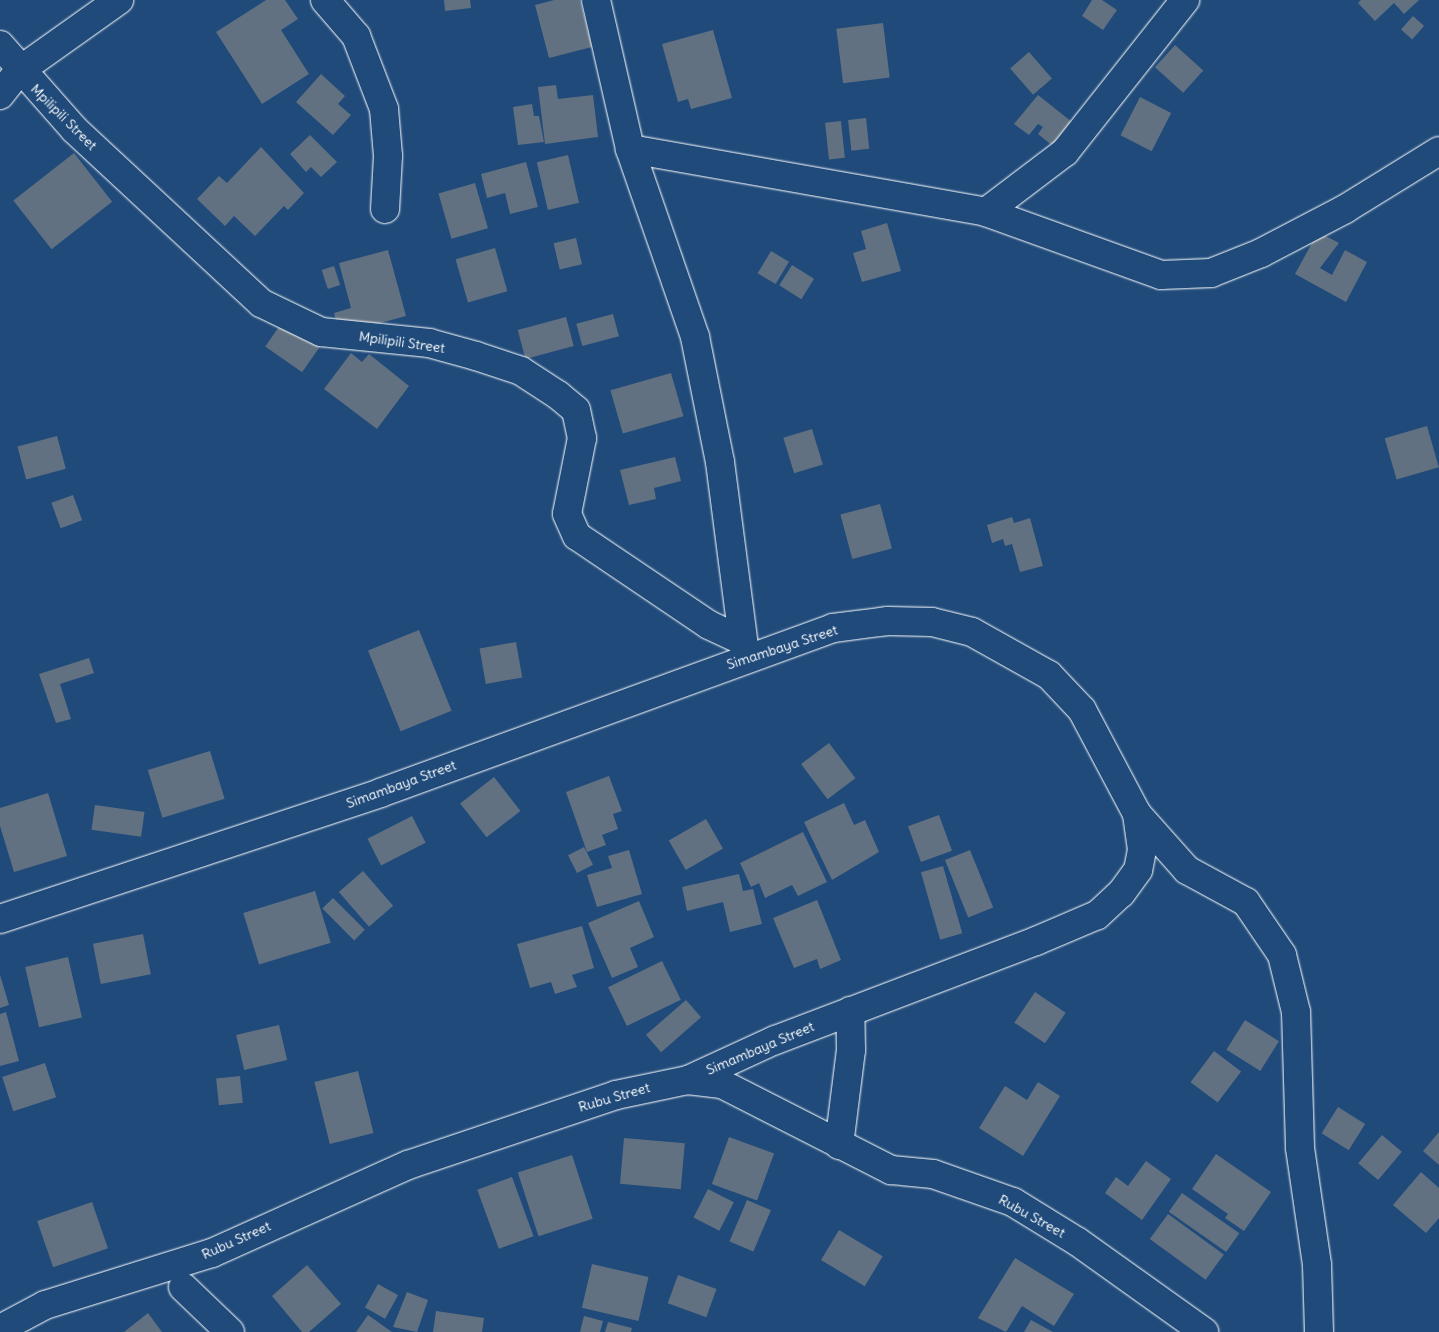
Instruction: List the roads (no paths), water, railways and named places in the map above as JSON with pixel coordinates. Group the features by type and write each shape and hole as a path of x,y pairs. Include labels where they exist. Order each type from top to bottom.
{"street":[{"path":"0,95 19,70 119,0"},
{"path":"325,0 356,36 384,109 388,156 385,209"},
{"path":"596,0 630,149 696,337 720,462 743,648"},
{"path":"986,212 1065,152 1185,0"},
{"name":"Mpilipili Street","path":"0,45 19,70 75,130 260,303 321,332 429,343 476,356 521,371 558,395 576,410 582,438 567,514 577,536 743,648"},
{"path":"630,149 986,212 1161,275 1212,273 1262,253 1345,209 1439,151"},
{"name":"Simambaya Street","path":"0,919 380,793 743,648 833,628 888,621 932,622 972,632 1049,675 1082,710 1137,814 1142,850 1138,870 1097,915 996,958 850,1011 688,1080"},
{"path":"1137,814 1186,870 1246,902 1282,955 1296,1012 1300,1148 1317,1265 1319,1332"},
{"path":"839,1144 851,1050 850,1011"},
{"name":"Rubu Street","path":"0,1328 45,1305 212,1253 408,1165 616,1095 688,1080 722,1084 800,1120 839,1144 891,1170 933,1174 1013,1202 1078,1242 1204,1332"},
{"path":"183,1287 230,1332"}]}
